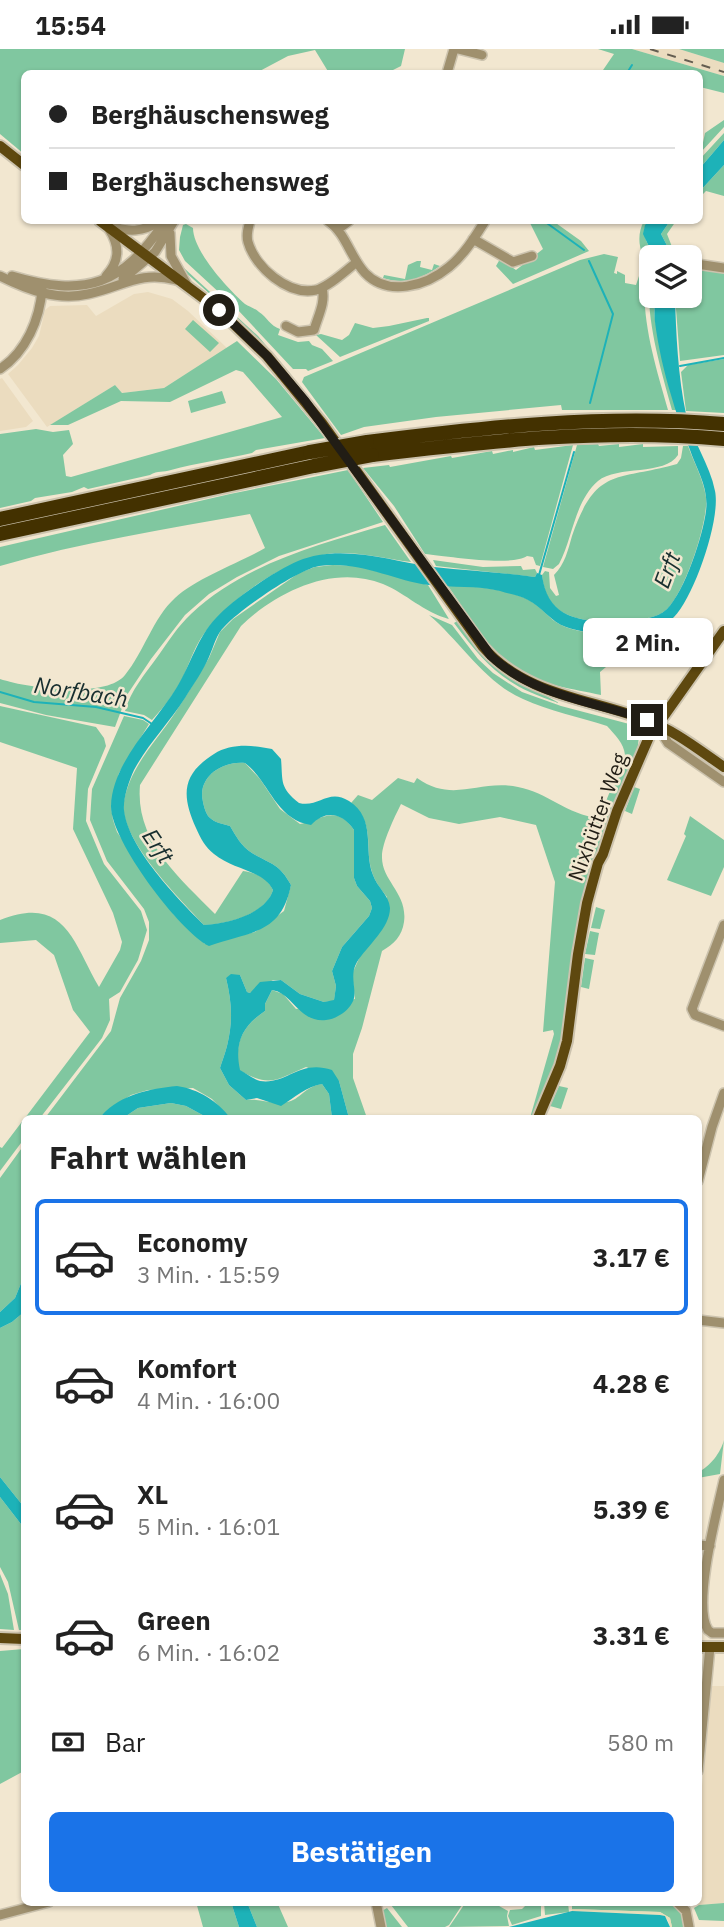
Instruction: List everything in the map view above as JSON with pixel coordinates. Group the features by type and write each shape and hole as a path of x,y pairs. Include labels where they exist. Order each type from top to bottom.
{"highway":[{"path":"0,519 312,459 539,422 667,420 724,424"},
{"path":"369,449 541,436 672,435 724,439"},
{"path":"0,534 312,459"}],"main road":[{"path":"0,146 21,163"},
{"path":"106,224 186,283 237,326 289,381 367,484 483,647 499,664 519,678 545,690 656,724 724,767"},
{"name":"Nixhütter Weg","path":"539,1115 567,1041 578,954 598,863 617,811 656,724 703,664 724,631"},
{"path":"0,1638 21,1639"},
{"path":"702,1647 724,1647"}],"street":[{"path":"448,70 456,49 482,55"},
{"path":"103,280 114,266 118,253 114,237 104,224"},
{"path":"108,224 134,230 161,224"},
{"path":"111,287 146,254 167,224"},
{"path":"168,224 171,256 186,283"},
{"path":"250,224 249,245 269,273 297,289 310,291 322,288 357,262"},
{"path":"332,224 338,229 357,262 368,275 390,286 410,286 444,271 483,224"},
{"path":"338,229 345,224"},
{"path":"473,239 513,262 532,255"},
{"path":"42,288 103,280 146,254"},
{"path":"702,265 724,268"},
{"path":"0,274 60,296 76,296 148,276 161,276 186,283"},
{"path":"0,369 16,356 27,339 41,302 42,288"},
{"path":"286,326 298,331 314,330 324,295 322,288"},
{"path":"656,724 668,743 724,782"},
{"path":"724,925 693,1012 724,1026"},
{"path":"702,1166 724,1093"},
{"path":"702,1320 724,1323"},
{"path":"724,1480 710,1546 704,1594 705,1627 712,1633 724,1633"},
{"path":"702,1545 710,1546"},
{"path":"702,1730 710,1647"},
{"path":"0,1915 34,1906"},
{"path":"377,1906 381,1927"},
{"path":"681,1906 686,1911 690,1927"}],"shaded area":[{"path":"632,49 679,49 724,63 724,76"},
{"path":"148,292 172,299 227,348 164,388 122,393 115,385 47,427 8,374 32,348 39,336 45,310 50,306 87,305 96,316 134,294"},
{"path":"2,378 33,421 26,427 0,431"},
{"path":"712,1686 724,1686 724,1903 702,1905 702,1786"}],"green space":[{"path":"0,49 405,49 401,66 393,70 327,70 315,50 288,56 262,70 21,70 21,152 0,134"},
{"path":"598,49 632,49 724,76 724,93 703,88 703,70 603,70 614,54"},
{"path":"679,49 724,49 724,63"},
{"path":"724,120 724,127 703,150 705,133"},
{"path":"724,133 724,140 703,164 703,156"},
{"path":"724,165 724,196 706,191 703,194 703,188"},
{"path":"530,224 557,224 581,241 589,251 513,284 496,266 500,259 516,270 543,249"},
{"path":"642,224 647,224 644,234 648,245 640,245"},
{"path":"668,224 674,224 667,234 671,245 667,245 661,234"},
{"path":"183,225 193,228 205,258 221,279 245,304 280,329 278,335 298,342 309,341 322,349 333,361 308,371 293,369 237,309 185,261 179,250"},
{"path":"175,254 184,268 258,336 293,377 239,320 183,270"},
{"path":"604,254 618,257 614,273 617,274 617,271 625,275 625,283 636,285 639,276 639,308 645,308 654,361 668,410 562,410 561,405 436,417 364,427 341,435 302,382 304,377 580,260"},
{"path":"421,261 420,267 432,270 434,264 440,266 426,274 413,279 398,281 383,278 384,275 405,279 408,265"},
{"path":"702,267 724,271 724,355 680,361 676,308 702,308"},
{"path":"650,308 654,308 676,410 672,410 662,374"},
{"path":"429,318 429,321 340,357 316,335 342,340 349,335 355,323 373,328"},
{"path":"193,320 219,343 210,352 185,329"},
{"path":"237,341 276,379 325,438 256,450 88,489 84,487 0,508 0,434 36,429 53,432 69,430 73,444 63,455 66,476 71,477 282,417 243,372 236,370 170,402 121,401 68,425 50,425 115,385 122,393 164,388"},
{"path":"724,359 724,413 686,411 681,372 688,365"},
{"path":"222,391 226,403 191,413 188,401"},
{"path":"619,444 619,447 643,444 643,447 678,446 678,455 663,466 617,473 598,481 584,499 559,564 553,569 543,567 577,445"},
{"path":"573,445 540,566 536,565 533,557 527,556 493,561 425,554 394,506 363,468 390,467 492,451 493,454 534,447 535,450"},
{"path":"683,446 688,446 701,477 706,508 694,557 672,603 665,611 650,618 610,621 582,619 560,610 551,602 542,575 545,571 549,572 550,588 556,596 559,595 554,575 563,562 590,498 611,480 677,464"},
{"path":"348,470 383,522 279,556 209,594 185,615 151,659 127,695 115,727 46,715 0,703 0,679 28,686 66,689 101,687 115,682 132,666 161,615 175,598 206,577 265,548 250,514 93,543 0,566 0,547"},
{"path":"385,525 411,562 337,553 300,562 280,571 242,595 212,624 198,643 176,689 152,720 144,715 125,711 139,682 173,634 191,614 212,597 234,582 282,558"},
{"path":"433,560 483,567 521,566 523,570 535,569 537,573 535,577 436,566"},
{"path":"357,566 428,585 449,619 431,612 383,584 345,577 307,584 289,592 255,613 241,626 140,785 140,805 152,841 174,872 215,914 243,871 261,876 273,890 263,906 254,912 224,923 204,925 153,867 130,832 124,816 127,788 138,765 209,658 220,632 233,619 299,573 315,567"},
{"path":"448,586 508,592 531,601 567,628 615,633 618,657 600,672 601,695 547,683 517,670 487,642"},
{"path":"429,615 452,625 478,659 493,673 522,692 561,706 633,725 639,736 637,754 607,829 556,1064 536,1115 531,1115 554,1034 553,1030 543,1032 555,882 536,825 500,817 459,824 429,818 401,804 392,822 383,851 383,865 402,903 404,922 397,939 382,951 353,1054 353,1078 366,1115 348,1115 339,1081 306,1067 273,1080 258,1079 239,1070 239,1043 246,1029 265,1011 265,1004 272,990 283,994 296,1009 355,999 352,974 387,897 372,872 364,819 351,803 358,795 372,800 398,778 414,783 417,778 430,786 455,790 504,785 528,790 577,813 599,818 625,755 616,736 607,726 543,707 509,692 496,683"},
{"path":"459,620 492,663 559,703 524,690 499,673 477,652 454,623"},
{"path":"0,706 96,727 106,746 88,789 86,821 104,864 141,911 147,930 138,960 120,992 109,999 110,1020 102,1038 42,1115 27,1115 90,1032 73,1010 54,955 36,940 0,943 0,920 39,913 53,918 73,939 99,987 122,942 113,913 73,829 77,768 0,742"},
{"path":"124,716 149,724 119,773 111,807 113,820 117,832 174,915 205,944 255,932 284,911 291,885 279,869 245,847 230,826 216,822 208,816 202,793 213,772 228,765 245,763 260,779 280,809 300,824 336,815 348,822 354,830 354,878 372,908 369,916 342,947 332,971 336,986 334,1001 324,1002 300,994 281,980 273,980 250,993 247,992 240,975 226,978 231,1020 220,1068 229,1085 246,1100 282,1103 292,1101 311,1087 322,1084 329,1094 332,1115 227,1115 212,1099 193,1088 148,1090 131,1095 102,1115 47,1115 111,1031 120,998 141,961 149,940 149,922 144,909 107,861 90,820 92,789"},
{"path":"634,787 640,789 632,814 625,811"},
{"path":"690,816 724,840 724,867 711,896 667,880 686,836 684,834"},
{"path":"596,907 605,910 600,929 591,928"},
{"path":"590,931 599,933 595,955 585,954"},
{"path":"585,958 594,960 589,989 581,987"},
{"path":"559,1086 568,1088 561,1109 550,1106"},
{"path":"171,1103 186,1106 202,1115 128,1115 138,1108"},
{"path":"21,1123 21,1143 0,1171 0,1147 2,1148"},
{"path":"21,1149 21,1283 15,1298 0,1312 0,1178"},
{"path":"21,1314 21,1503 0,1477 0,1328"},
{"path":"724,1440 720,1474 702,1477 702,1470 720,1449"},
{"path":"0,1497 21,1524 21,1630 8,1582 0,1567"},
{"path":"0,1574 8,1594 14,1630 0,1629"},
{"path":"21,1649 21,1773 0,1784 0,1651"},
{"path":"724,1903 724,1921 699,1920 694,1908"},
{"path":"197,1906 232,1906 239,1927 203,1927"},
{"path":"249,1906 279,1906 288,1927 257,1927"},
{"path":"392,1906 461,1906 445,1927 408,1927"},
{"path":"463,1906 499,1906 508,1911 509,1926 449,1927"},
{"path":"525,1906 541,1906 541,1916 512,1925 508,1916 510,1910 522,1909"},
{"path":"544,1906 568,1906 569,1912 545,1915"},
{"path":"572,1906 676,1906 683,1911 687,1927 672,1927 670,1918 660,1912 572,1909"},
{"path":"387,1908 402,1927 383,1927 380,1912"}],"sand":[{"path":"572,1909 660,1912 670,1918 672,1927 668,1920 660,1915"}],"water":[{"path":"724,140 724,165 703,188 703,164"},
{"path":"646,224 668,224 661,234 667,245 648,245 643,234"},
{"path":"654,308 676,308 679,370 686,414 709,471 716,504 710,538 697,576 690,593 674,617 652,629 637,632 591,633 561,625 528,600 500,591 415,583 348,566 319,566 270,591 222,629 198,678 134,770 124,805 128,825 144,856 156,872 204,925 234,920 254,911 269,898 273,890 262,878 214,854 196,828 188,805 187,786 196,769 214,754 242,746 272,749 281,759 285,788 299,803 312,803 329,797 342,798 358,808 363,817 370,865 390,908 382,930 354,968 352,1003 337,1017 317,1020 303,1013 286,996 272,990 265,1004 265,1011 246,1029 238,1051 240,1070 260,1081 278,1079 311,1068 332,1070 339,1081 348,1115 332,1115 329,1094 322,1084 306,1090 281,1106 257,1098 246,1100 229,1085 220,1068 231,1020 226,978 231,974 240,975 247,992 250,993 260,982 281,980 300,994 324,1002 334,1000 336,986 332,971 342,947 369,916 372,908 354,878 354,830 344,820 333,815 322,817 311,825 289,815 245,763 228,765 213,772 202,793 208,816 216,822 230,826 245,847 279,869 291,885 280,914 262,929 209,946 196,937 165,904 148,883 122,840 111,806 113,790 127,758 177,687 199,643 216,618 243,594 267,578 289,565 314,556 348,553 447,568 535,577 537,573 542,575 552,603 572,617 585,620 643,619 659,615 667,609 680,589 697,548 706,511 706,495 680,423 660,350"},
{"path":"177,1086 192,1090 220,1106 228,1115 202,1115 186,1106 171,1103 138,1108 128,1115 102,1115 127,1097"},
{"path":"21,1283 21,1314 0,1328 0,1312 15,1298"},
{"path":"0,1477 21,1503 21,1524 0,1497"},
{"path":"232,1906 249,1906 257,1927 239,1927"},
{"path":"572,1911 660,1915 665,1916 670,1927 509,1927"}],"waterway":[{"path":"629,70 632,65"},
{"path":"548,224 584,250"},
{"path":"589,261 613,314 590,403"},
{"path":"680,366 724,358"},
{"path":"539,575 574,452"},
{"name":"Norfbach","path":"0,692 34,702 96,707 143,718 152,724"}],"railway":[{"path":"650,49 724,72"}],"route":[{"path":"219,310 267,356 305,401 483,647 499,664 519,678 545,690 647,720"}],"water label":[{"name":"Erft","path":"667,570"},
{"name":"Erft","path":"158,846"}]}
